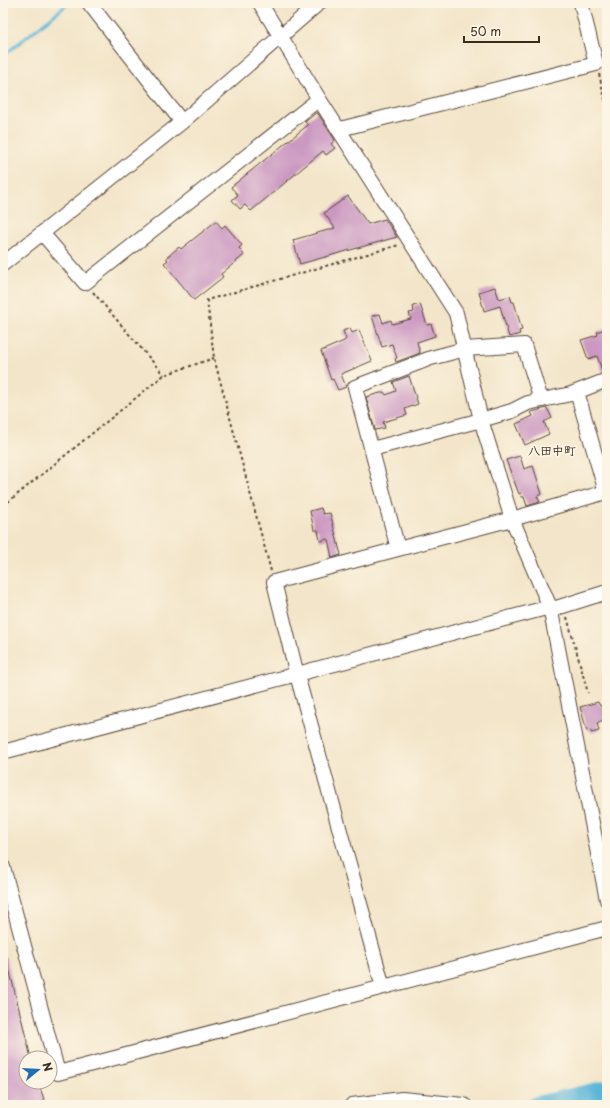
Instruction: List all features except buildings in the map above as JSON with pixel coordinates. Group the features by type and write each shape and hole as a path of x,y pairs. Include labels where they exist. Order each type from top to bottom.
{"street":[{"path":"89,3 182,122"},
{"path":"260,3 319,99 340,129 456,313 481,420 512,519 550,608 607,900"},
{"path":"3,264 182,122 319,3"},
{"path":"340,129 596,64 580,3"},
{"path":"42,233 85,283 319,99"},
{"path":"398,549 355,387 431,358 465,349 524,345 541,400"},
{"path":"372,449 512,411 528,403 577,392 607,380"},
{"path":"383,987 296,675 274,582 606,494 601,455 577,392"},
{"path":"3,752 550,608 564,606 607,592"},
{"path":"3,867 58,1073 607,928"},
{"path":"352,1105 402,1099 464,1105"}],"path":[{"path":"596,64 607,108"},
{"path":"274,582 214,358 207,300 410,242"},
{"path":"85,283 164,375"},
{"path":"3,506 164,375 214,358"},
{"path":"564,606 588,693"}],"green space":[{"path":"607,1096 607,1105 559,1105"}],"waterway":[{"path":"3,56 69,3"},
{"path":"537,1105 607,1089"}],"district":[{"name":"八田中町","path":"552,450"}]}
